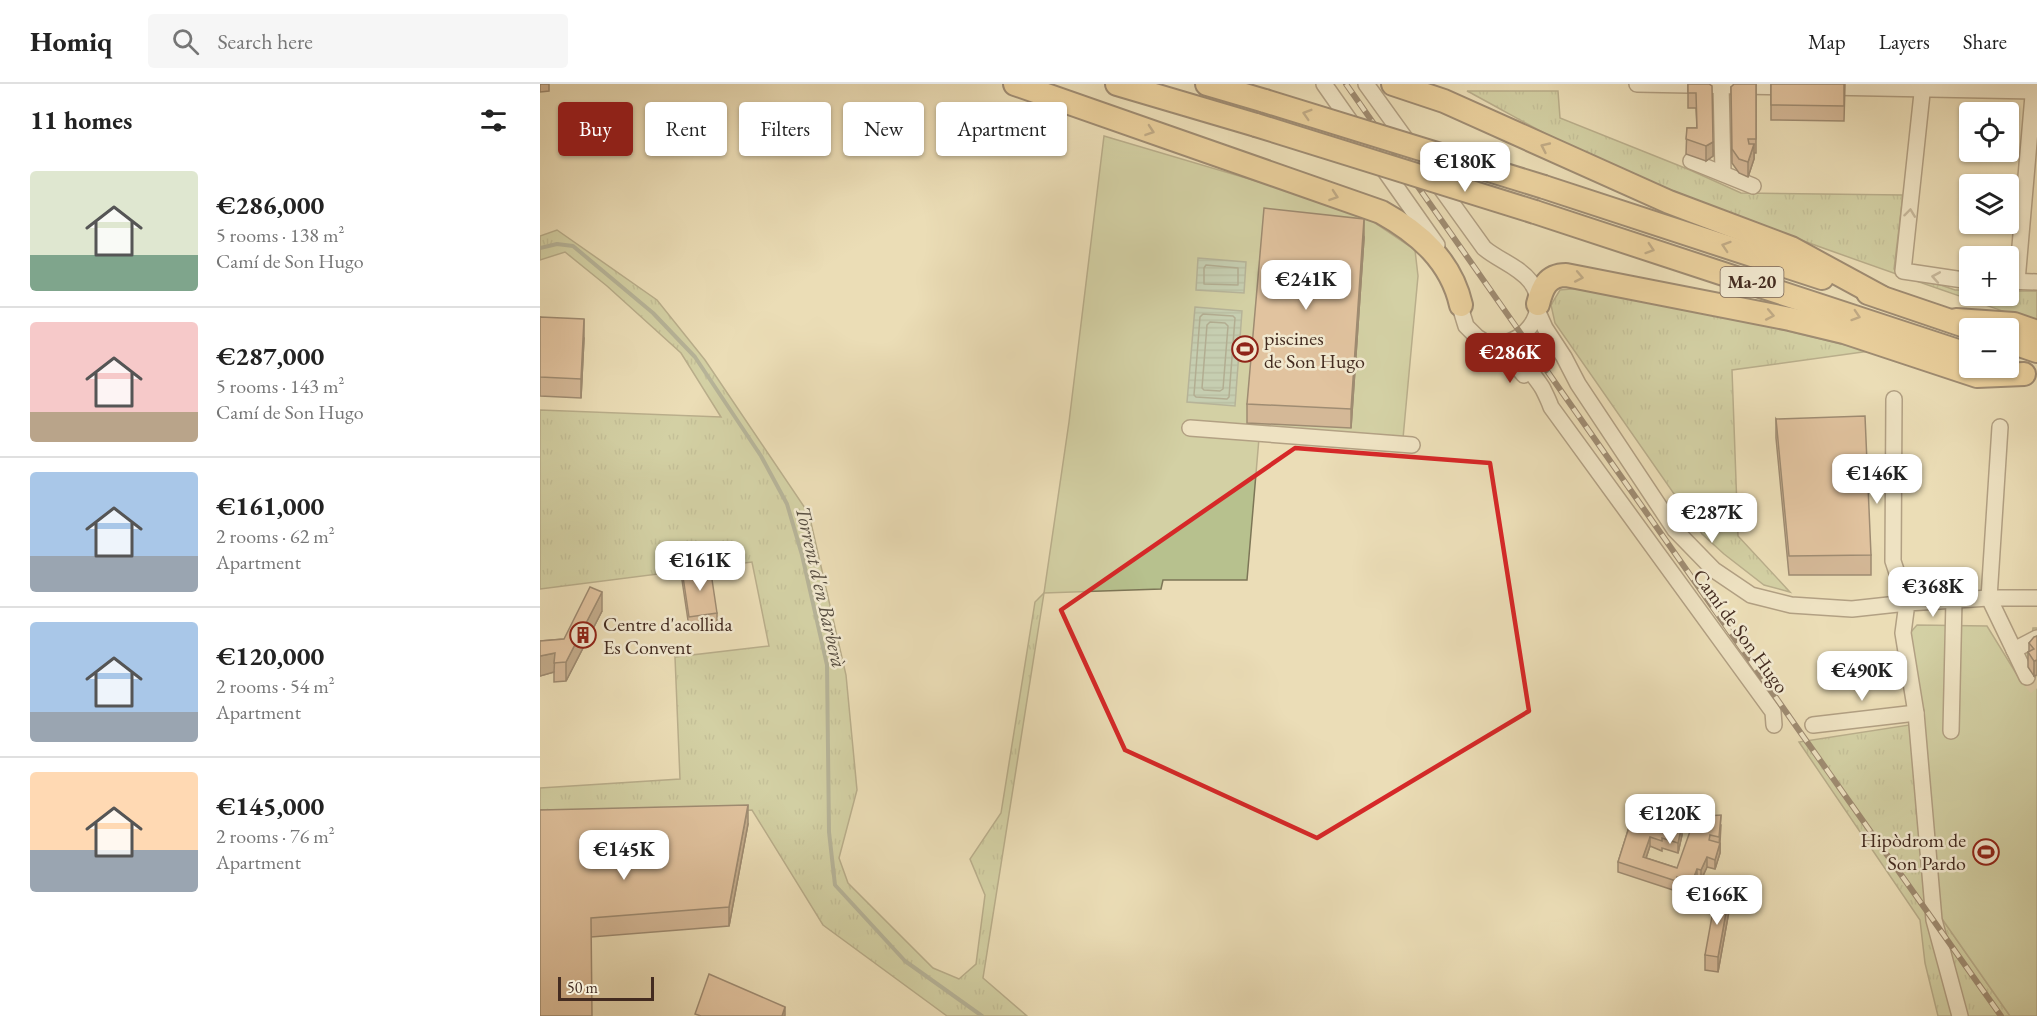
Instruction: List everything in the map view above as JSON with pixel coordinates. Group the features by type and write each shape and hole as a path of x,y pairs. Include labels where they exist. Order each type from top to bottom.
{"highway":[{"path":"1015,84 1381,212 1408,228 1426,243 1453,278 1461,305"},
{"name":"Ma-20","path":"1117,84 1535,212 1959,351"},
{"name":"Ma-20","path":"1207,84 1544,187 1959,324"},
{"path":"1393,84 1444,101 1669,202 1791,248 1881,297"},
{"path":"1538,307 1543,288 1548,281 1556,276 1566,275 1790,319 1844,332 1977,376 2022,373"},
{"path":"1942,318 2014,324 2037,332"},
{"path":"2019,345 2037,351"}],"street":[{"path":"1324,84 1452,267 1459,283 1466,326 1511,359 1551,407"},
{"path":"1366,84 1484,248 1523,274 1531,282 1538,297 1534,322 1523,335 1506,343 1484,341"},
{"path":"1637,84 2035,88 2017,246"},
{"path":"1721,85 1723,173"},
{"path":"1924,86 1903,271 1959,279"},
{"path":"1691,161 1753,186"},
{"path":"2019,281 2037,282"},
{"path":"1538,307 1545,328 1578,384"},
{"path":"1523,335 1537,336 1545,341 1578,384 1676,530 1714,570 1751,595 1791,605 1852,609 1954,600 2037,598"},
{"name":"Camí de Son Hugo","path":"1523,335 1519,343 1521,357 1543,388 1551,407 1773,719"},
{"path":"1894,399 1893,561 1907,603 1903,633 1916,713 1934,920 1960,1016"},
{"path":"2000,427 1989,598 2027,677"},
{"path":"1190,428 1412,445"},
{"path":"1951,730 1954,600"},
{"path":"2014,650 2037,638"},
{"path":"1813,725 1916,713"}],"highlighted area":[{"path":"1295,448 1490,463 1529,711 1317,838 1125,750 1061,610"}],"green space":[{"path":"1467,91 1558,91 1560,118 1741,193 1903,195 1894,269 1959,290 1959,296 1698,201 1542,132"},
{"name":"piscines de Son Hugo","path":"1104,136 1357,211 1415,250 1418,276 1402,449 1259,438 1247,580 1163,580 1161,589 1044,593 1069,422"},
{"path":"557,230 657,300 705,360 809,514 846,675 857,790 839,858 848,883 933,968 959,979 976,964 985,895 970,859 1001,813 1035,602 1044,593 983,978 1027,1016 947,1016 823,925 752,810 540,819 540,788 680,779 675,657 769,646 752,562 540,589 540,410 721,417 681,353 607,286 565,252 540,260 540,236"},
{"path":"1582,288 1744,320 1870,351 1732,370 1738,536 1790,592 1764,585 1702,534 1555,323 1551,305 1560,290"},
{"path":"2019,291 2037,291 2037,323 1989,306 2019,306"},
{"name":"Hipòdrom de Son Pardo","path":"1917,625 1987,626 2022,683 2034,676 2022,652 2032,638 2033,628 2037,628 2037,1016 2010,1016 1940,916 1910,633"},
{"path":"1922,723 1940,916 2010,1016 1938,1016 1925,963 1920,920 1799,742"}],"water":[{"path":"1198,258 1246,262 1244,293 1196,290"},
{"path":"1195,307 1242,311 1235,406 1187,402"}],"building":[{"path":"1688,84 1712,86 1713,142 1706,146 1686,139 1687,128 1697,128 1696,93 1688,93"},
{"path":"1734,84 1756,84 1756,139 1748,139 1749,144 1754,144 1748,162 1739,159 1732,149 1731,87"},
{"path":"1771,84 1844,84 1844,106 1771,105"},
{"path":"1264,208 1364,219 1351,409 1247,404"},
{"path":"540,317 584,319 581,379 540,377"},
{"path":"1865,416 1871,555 1789,556 1776,419"},
{"path":"710,566 717,613 689,617 682,570"},
{"path":"590,587 602,592 566,662 554,663 555,653 540,656 540,641 564,639"},
{"path":"2037,636 2037,660 2034,661 2028,652 2034,649 2029,643"},
{"path":"748,805 729,907 591,918 592,1016 540,1016 540,810"},
{"path":"1635,808 1682,825 1678,843 1650,837 1643,857 1677,868 1693,823 1706,827 1706,816 1721,815 1719,837 1710,835 1709,840 1720,843 1715,860 1707,857 1701,870 1697,869 1692,882 1677,877 1676,881 1618,862"},
{"path":"1716,894 1729,896 1718,957 1705,955"},
{"path":"709,974 785,1007 782,1016 701,1016 695,1014"}],"waterway":[{"name":"Torrent d'en Barberà","path":"540,248 557,244 573,246 653,313 695,357 761,456 787,504 802,555 827,665 829,832 835,885 905,961 982,1016"}],"tunnel":[{"path":"2027,677 2037,689"}],"railway":[{"path":"1346,84 2001,1016"}],"place":[{"name":"piscines de Son Hugo","path":"1245,349"},
{"name":"Centre d'acollida Es Convent","path":"583,635"},
{"name":"Hipòdrom de Son Pardo","path":"1986,852"}]}
